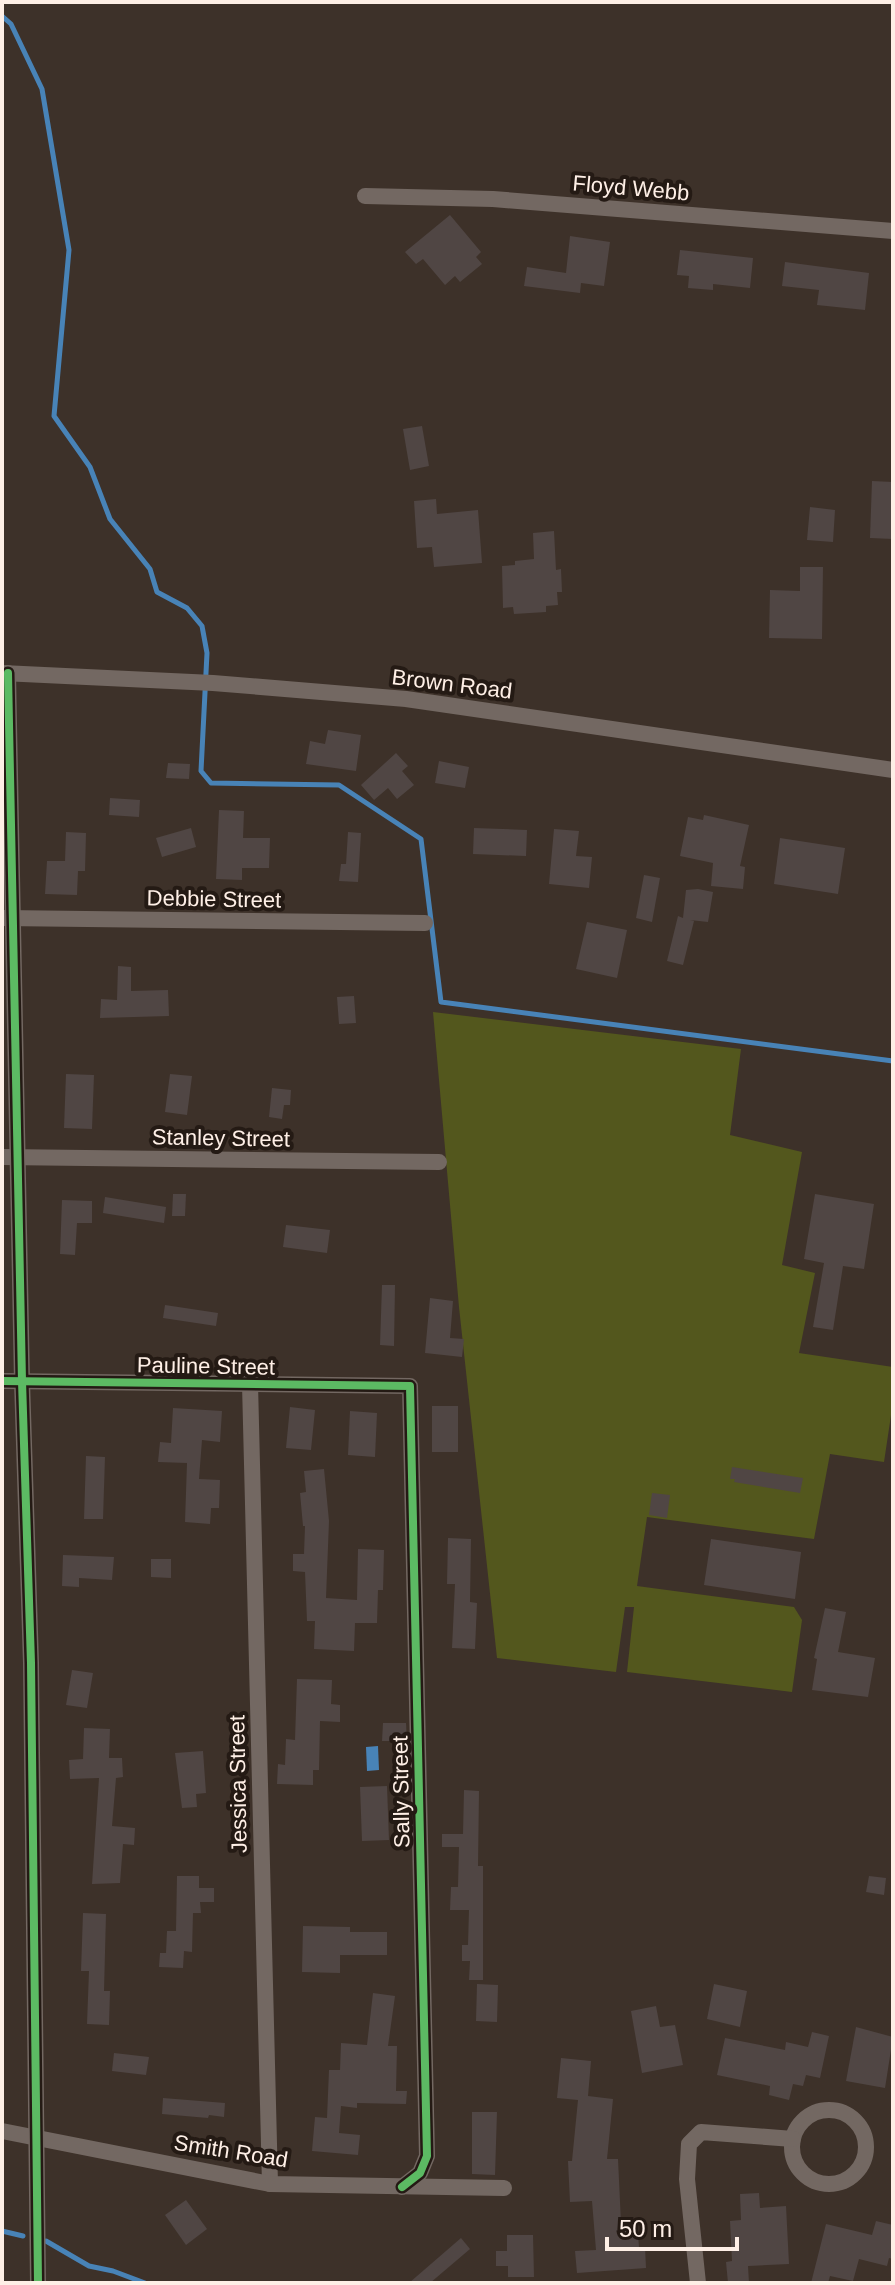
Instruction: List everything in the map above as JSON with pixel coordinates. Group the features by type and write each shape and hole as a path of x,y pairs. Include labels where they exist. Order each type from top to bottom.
{"street":[{"name":"Floyd Webb","path":"365,196 493,199 893,231"},
{"name":"Brown Road","path":"5,673 205,683 406,699 893,770"},
{"path":"5,673 10,1158 22,1381 31,1695 38,2283"},
{"name":"Debbie Street","path":"8,918 425,923"},
{"name":"Stanley Street","path":"10,1158 439,1162"},
{"name":"Pauline Street","path":"2,1381 410,1386"},
{"name":"Jessica Street","path":"250,1384 270,2184"},
{"name":"Sally Street","path":"402,2187 420,2173 427,2156 410,1386"},
{"path":"842,2112 851,2117 864,2134 865,2155 858,2170 844,2181 818,2182 798,2166 792,2150 793,2139 802,2121 811,2114 842,2112"},
{"name":"Smith Road","path":"2,2131 270,2184 504,2188"},
{"path":"698,2283 687,2179 689,2144 701,2132 793,2139"}],"green space":[{"path":"433,1012 741,1049 730,1135 802,1152 782,1265 815,1273 799,1353 893,1367 893,1402 884,1462 830,1454 814,1539 647,1517 637,1586 794,1607 802,1620 792,1692 627,1672 634,1607 625,1607 616,1672 497,1658 459,1307"}],"water":[{"path":"378,1746 379,1770 367,1771 366,1747"}],"building":[{"path":"450,215 481,252 476,257 482,264 460,282 455,276 445,285 423,259 416,264 405,252"},
{"path":"570,236 610,242 604,286 581,283 580,293 524,286 527,267 566,273"},
{"path":"680,250 753,258 750,288 713,284 713,290 688,288 689,276 677,275"},
{"path":"785,262 869,273 865,310 817,305 819,290 782,286"},
{"path":"422,426 429,466 410,470 403,429"},
{"path":"872,481 893,482 893,539 870,538"},
{"path":"436,499 437,514 478,510 482,563 434,567 432,547 417,548 414,501"},
{"path":"810,507 835,510 833,542 807,540"},
{"path":"554,531 556,570 561,569 562,592 557,592 558,605 546,606 546,612 514,614 513,607 503,608 502,566 534,559 533,533"},
{"path":"800,567 823,567 822,639 769,638 770,590 800,591"},
{"path":"328,730 361,735 356,771 306,764 310,741 325,744"},
{"path":"396,753 408,766 402,771 414,785 397,799 388,788 374,800 361,785"},
{"path":"439,761 469,767 465,788 435,783"},
{"path":"168,763 190,764 189,779 166,778"},
{"path":"110,798 140,800 139,817 109,815"},
{"path":"219,810 244,811 243,838 270,838 269,868 242,868 242,880 216,879"},
{"path":"704,815 749,825 740,866 745,867 743,889 711,886 713,863 680,856 688,817 703,820"},
{"path":"191,828 196,847 162,857 156,838"},
{"path":"474,828 527,830 526,856 473,854"},
{"path":"554,829 579,831 576,856 592,857 589,888 549,884"},
{"path":"66,832 86,833 85,871 78,871 77,895 45,894 47,861 65,861"},
{"path":"348,832 361,833 358,882 339,881 341,864 346,864"},
{"path":"780,838 845,848 838,894 774,884"},
{"path":"644,875 660,878 652,922 636,918"},
{"path":"686,890 713,892 708,922 690,920 694,921 683,965 667,961 678,916 683,918"},
{"path":"587,922 627,930 617,978 576,969"},
{"path":"118,966 131,967 131,991 168,990 169,1016 100,1018 101,999 117,1000"},
{"path":"354,996 356,1023 339,1024 337,997"},
{"path":"66,1074 94,1075 92,1129 64,1128"},
{"path":"170,1074 192,1076 187,1115 165,1112"},
{"path":"272,1088 291,1090 290,1105 284,1105 282,1119 269,1117"},
{"path":"173,1194 186,1194 185,1216 172,1216"},
{"path":"815,1194 874,1204 864,1269 843,1266 833,1330 813,1327 824,1263 804,1259"},
{"path":"105,1197 166,1207 164,1223 103,1213"},
{"path":"62,1200 92,1201 92,1223 77,1223 75,1255 60,1254"},
{"path":"286,1225 330,1230 327,1253 283,1247"},
{"path":"382,1285 395,1285 394,1346 380,1345"},
{"path":"430,1298 453,1301 450,1338 464,1339 462,1357 425,1353"},
{"path":"165,1305 218,1313 216,1326 163,1318"},
{"path":"432,1406 458,1406 458,1452 432,1452"},
{"path":"290,1407 315,1410 311,1450 286,1448"},
{"path":"173,1408 222,1411 220,1442 202,1440 199,1479 220,1480 219,1508 211,1508 210,1524 185,1522 187,1463 158,1462 160,1442 171,1443"},
{"path":"350,1411 377,1413 375,1457 348,1455"},
{"path":"86,1456 105,1457 103,1519 84,1519"},
{"path":"732,1467 803,1478 800,1493 734,1482 735,1479 730,1479"},
{"path":"324,1469 329,1521 326,1598 357,1600 358,1549 384,1550 383,1590 378,1590 377,1623 355,1623 354,1651 314,1649 315,1621 307,1621 305,1572 293,1571 293,1554 304,1554 305,1526 300,1493 306,1492 304,1471"},
{"path":"652,1493 670,1495 667,1518 649,1515"},
{"path":"448,1538 471,1539 470,1602 477,1603 475,1649 452,1648 455,1584 447,1584"},
{"path":"711,1539 801,1552 795,1599 704,1585"},
{"path":"63,1555 114,1557 112,1580 79,1578 79,1587 62,1586"},
{"path":"151,1559 171,1559 171,1578 151,1577"},
{"path":"825,1608 846,1612 838,1652 875,1658 868,1697 812,1690 817,1659 814,1658"},
{"path":"72,1670 93,1673 87,1708 66,1705"},
{"path":"297,1679 332,1680 331,1704 340,1705 340,1722 320,1721 319,1770 313,1770 313,1785 277,1784 278,1764 285,1765 286,1739 295,1740"},
{"path":"383,1723 406,1723 407,1741 382,1741"},
{"path":"84,1728 110,1729 109,1758 122,1758 123,1777 116,1778 112,1826 135,1828 134,1845 123,1844 120,1883 92,1884 99,1778 70,1779 69,1760 83,1759"},
{"path":"203,1751 206,1793 196,1794 197,1807 182,1808 175,1753"},
{"path":"387,1786 389,1840 362,1841 360,1787"},
{"path":"464,1790 479,1791 478,1866 483,1866 483,1980 469,1980 470,1961 462,1961 462,1945 468,1945 469,1910 450,1910 451,1887 458,1887 459,1847 442,1847 442,1834 463,1834"},
{"path":"177,1876 199,1876 199,1888 214,1888 214,1902 200,1902 201,1913 193,1913 192,1952 184,1951 183,1968 159,1967 160,1953 166,1953 167,1931 176,1931"},
{"path":"869,1876 886,1878 884,1895 866,1892"},
{"path":"83,1913 106,1914 104,1991 110,1991 109,2025 87,2024 89,1971 81,1971"},
{"path":"303,1926 350,1927 350,1932 387,1932 387,1955 340,1955 340,1973 302,1972"},
{"path":"477,1984 498,1985 497,2022 476,2021"},
{"path":"714,1984 747,1991 740,2027 707,2019"},
{"path":"373,1993 395,1996 388,2046 397,2046 396,2091 407,2091 406,2104 357,2103 357,2108 341,2106 339,2133 360,2135 358,2155 312,2151 315,2117 327,2118 329,2070 340,2070 341,2043 367,2045"},
{"path":"656,2006 660,2027 675,2025 683,2065 642,2073 631,2011"},
{"path":"856,2027 893,2037 885,2088 846,2081"},
{"path":"812,2032 829,2036 820,2078 806,2075 803,2086 793,2084 789,2100 769,2095 770,2086 717,2075 725,2038 785,2050 786,2042 808,2047"},
{"path":"114,2053 149,2057 146,2075 112,2071"},
{"path":"561,2058 591,2061 588,2096 613,2099 607,2159 618,2159 621,2223 637,2222 639,2247 645,2247 646,2268 577,2273 575,2251 596,2250 592,2201 570,2202 568,2161 572,2161 578,2100 557,2098"},
{"path":"163,2098 225,2103 224,2117 162,2114"},
{"path":"472,2112 497,2112 495,2175 472,2174"},
{"path":"759,2193 760,2208 786,2206 789,2264 748,2266 749,2283 728,2283 726,2262 732,2261 730,2221 741,2220 740,2194"},
{"path":"186,2200 207,2229 186,2245 165,2215"},
{"path":"876,2221 893,2225 893,2259 889,2258 887,2266 859,2259 853,2281 830,2276 828,2283 811,2283 826,2224 872,2235"},
{"path":"507,2235 533,2235 534,2277 508,2277 508,2266 496,2266 496,2251 507,2251"},
{"path":"461,2238 470,2249 430,2283 409,2283"}],"waterway":[{"path":"2,16 11,24 42,89 69,250 54,416 90,467 110,519 150,569 157,592 187,608 202,626 207,653 201,771 211,783 339,785 421,839 441,1002 893,1061"},
{"path":"2,2231 23,2236"},
{"path":"46,2241 89,2266 145,2283"}],"cycle path":[{"path":"8,673 22,1381 31,1663 38,2283"},
{"path":"2,1381 410,1386 427,2156 420,2173 402,2187"}]}
